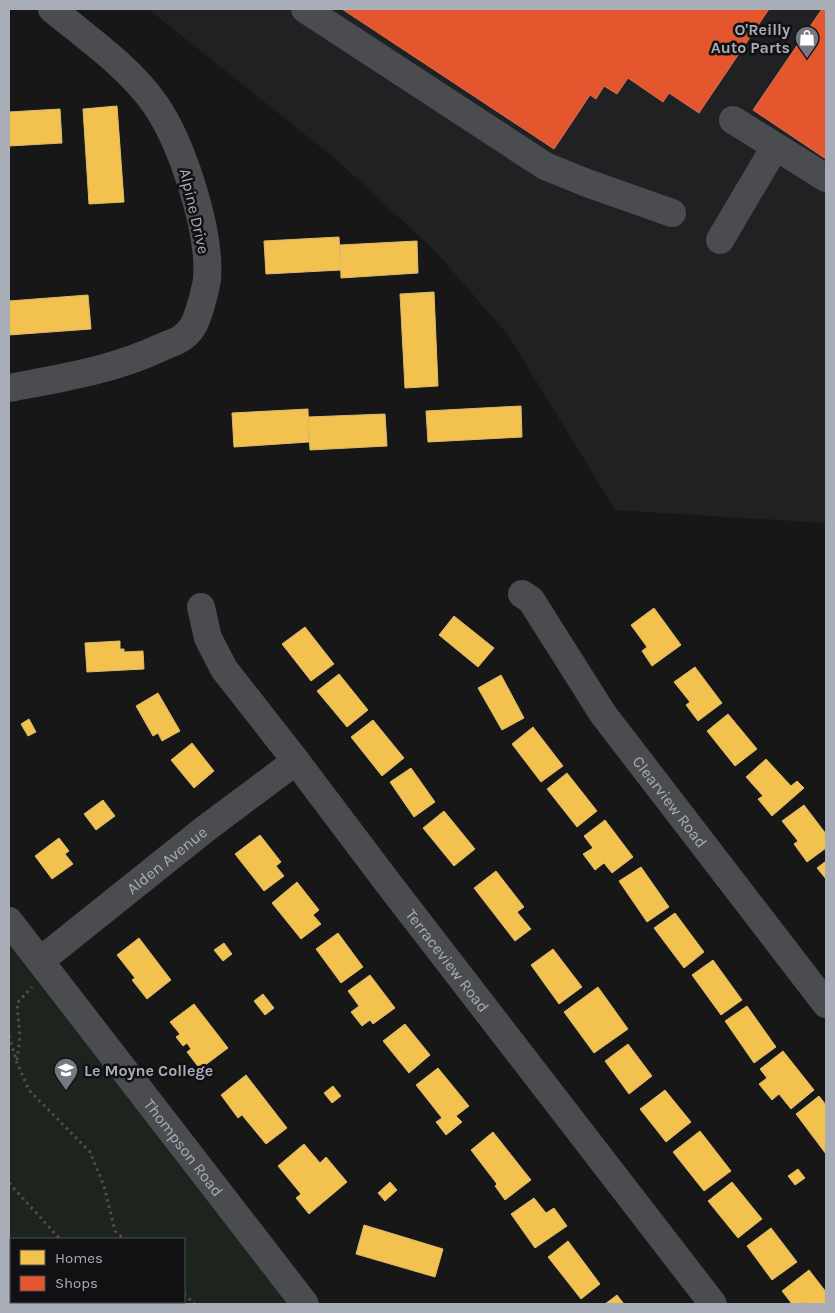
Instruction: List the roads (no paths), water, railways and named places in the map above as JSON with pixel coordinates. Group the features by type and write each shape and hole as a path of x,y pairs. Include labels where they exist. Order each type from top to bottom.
{"street":[{"name":"Alpine Drive","path":"9,388 128,362 182,338 191,330 197,320 207,280 206,247 192,187 176,143 155,104 134,78 52,9"},
{"path":"305,9 546,166 588,183 672,212"},
{"path":"734,120 826,178"},
{"path":"720,240 775,147"},
{"name":"Clearview Road","path":"522,594 531,600 603,714 826,1004"},
{"name":"Terraceview Road","path":"201,607 208,638 224,668 713,1304"},
{"name":"Alden Avenue","path":"43,966 205,829 296,760"},
{"name":"Thompson Road","path":"9,921 304,1304"}],"place":[{"name":"O'Reilly Auto Parts","path":"807,59"},
{"name":"Le Moyne College","path":"66,1091"}]}
